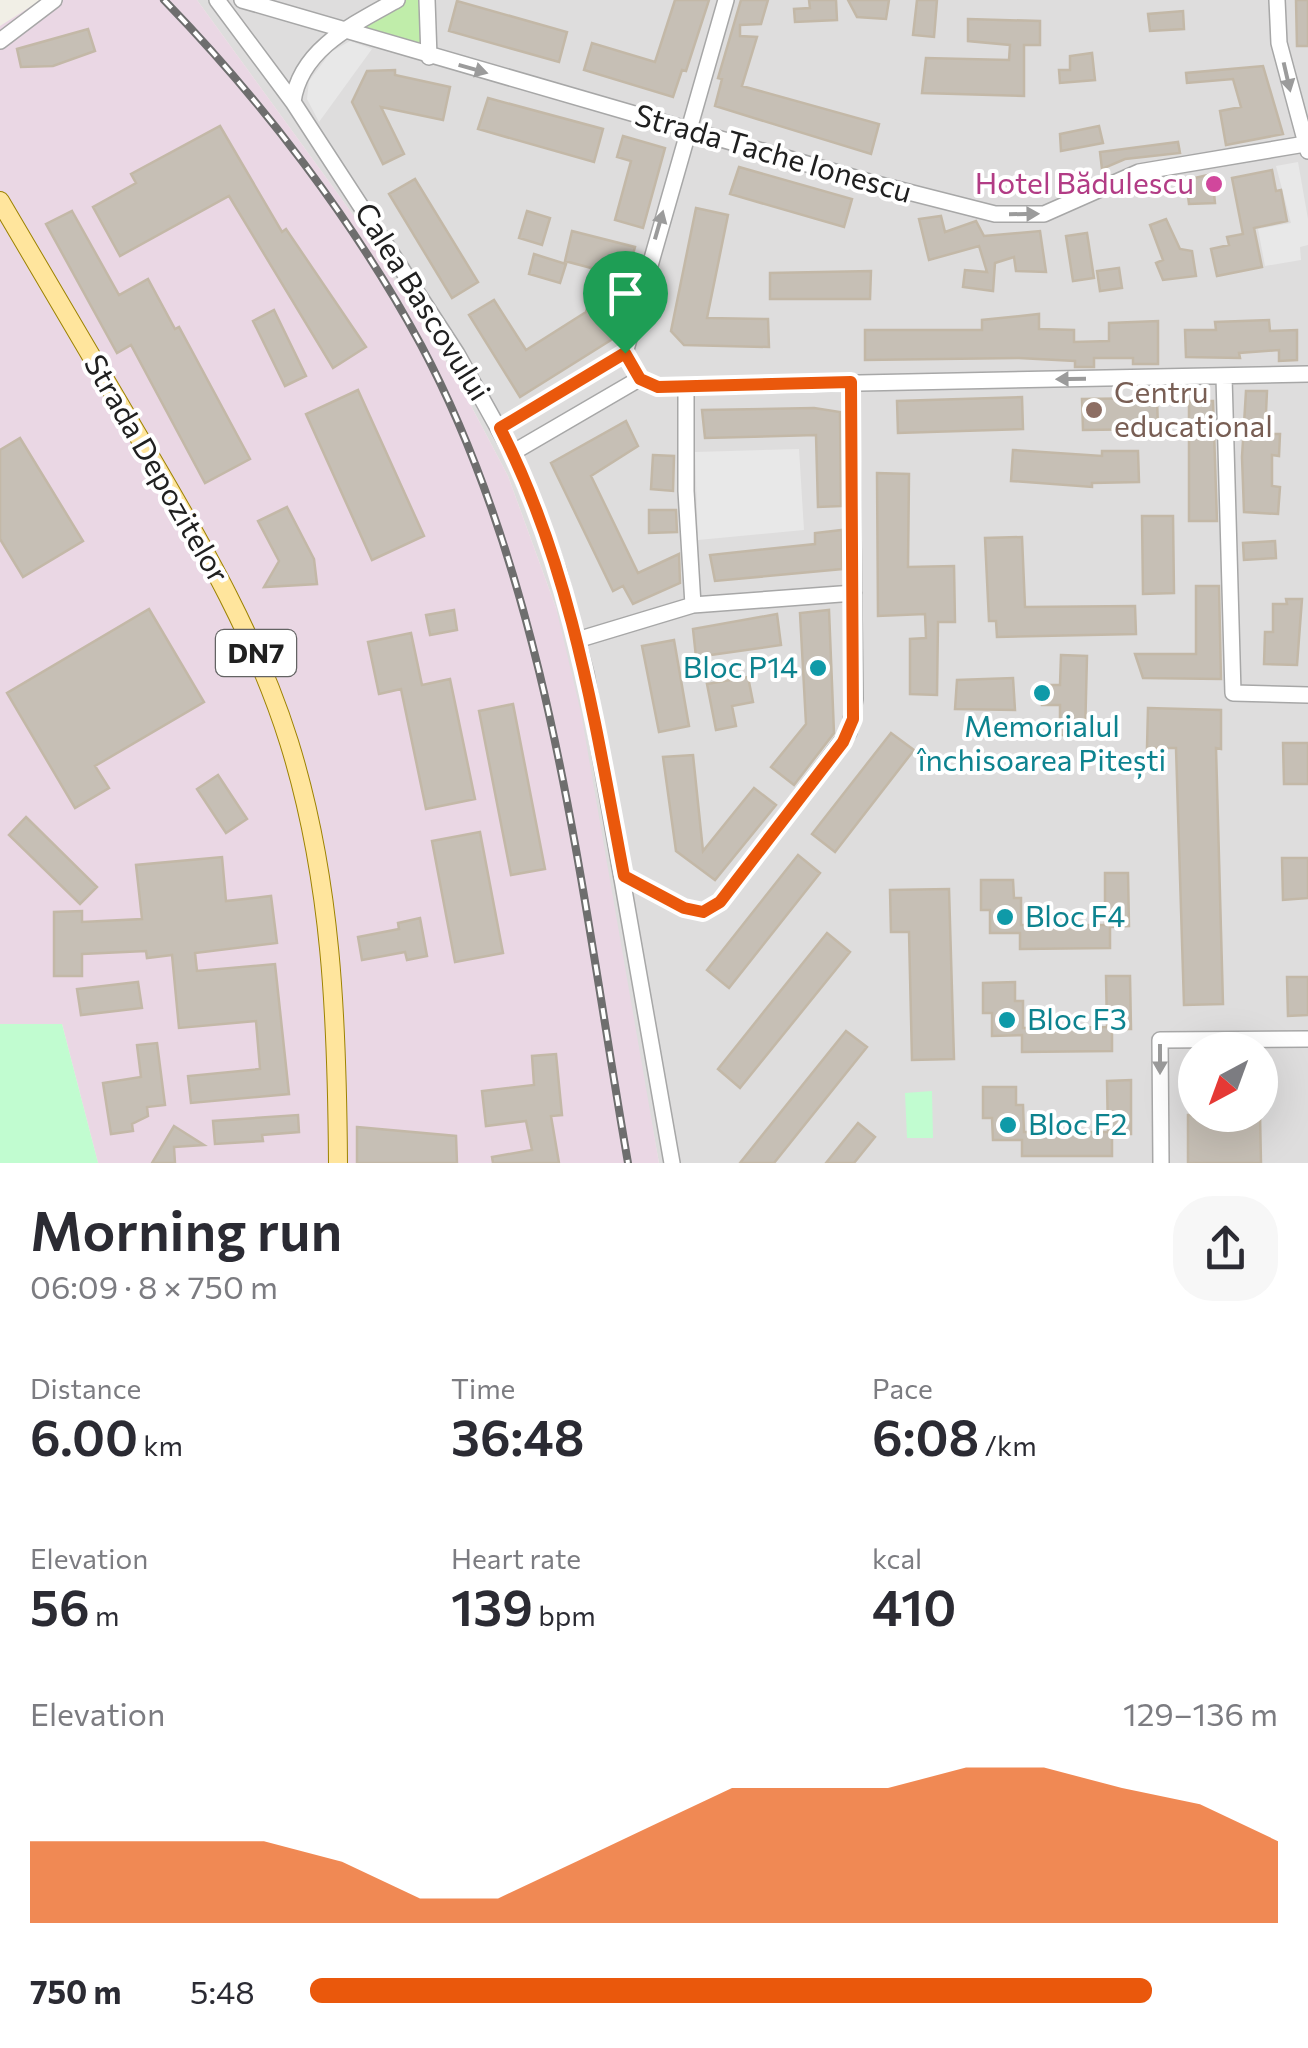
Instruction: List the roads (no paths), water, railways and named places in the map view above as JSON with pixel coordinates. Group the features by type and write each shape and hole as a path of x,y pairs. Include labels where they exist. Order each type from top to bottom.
{"main road":[{"name":"Strada Depozitelor","path":"0,200 218,572 276,702 300,780 329,934 337,1027 338,1163"}],"street":[{"path":"0,41 54,0"},
{"name":"Calea Bascovului","path":"217,0 293,102 449,341 500,428 558,570 578,640 624,876 672,1163"},
{"name":"Strada Tache Ionescu","path":"242,0 868,182 994,214 1022,216 1064,207 1139,172 1306,140"},
{"path":"293,102 305,65 346,32 397,0"},
{"path":"428,0 429,57"},
{"path":"500,428 625,353 726,0"},
{"path":"1277,0 1279,43 1306,140"},
{"path":"625,353 640,379 658,387 1308,374"},
{"path":"1224,377 1233,693 1308,695"},
{"path":"512,454 640,379"},
{"path":"624,876 684,908 703,912 720,902 848,732 855,699 851,382"},
{"path":"686,387 686,491 693,604"},
{"path":"578,640 693,604 854,593"},
{"path":"1161,1163 1160,1040 1308,1038"}],"railway":[{"path":"164,0 271,121 336,208 421,345 465,439 502,538 556,745 628,1163"}],"place":[{"name":"Hotel Bădulescu","path":"1214,184"},
{"name":"Centru educational","path":"1094,410"},
{"name":"Bloc P14","path":"818,668"},
{"name":"Memorialul închisoarea Pitești","path":"1042,693"},
{"name":"Bloc F4","path":"1005,917"},
{"name":"Bloc F3","path":"1007,1020"},
{"name":"Bloc F2","path":"1008,1125"}]}
